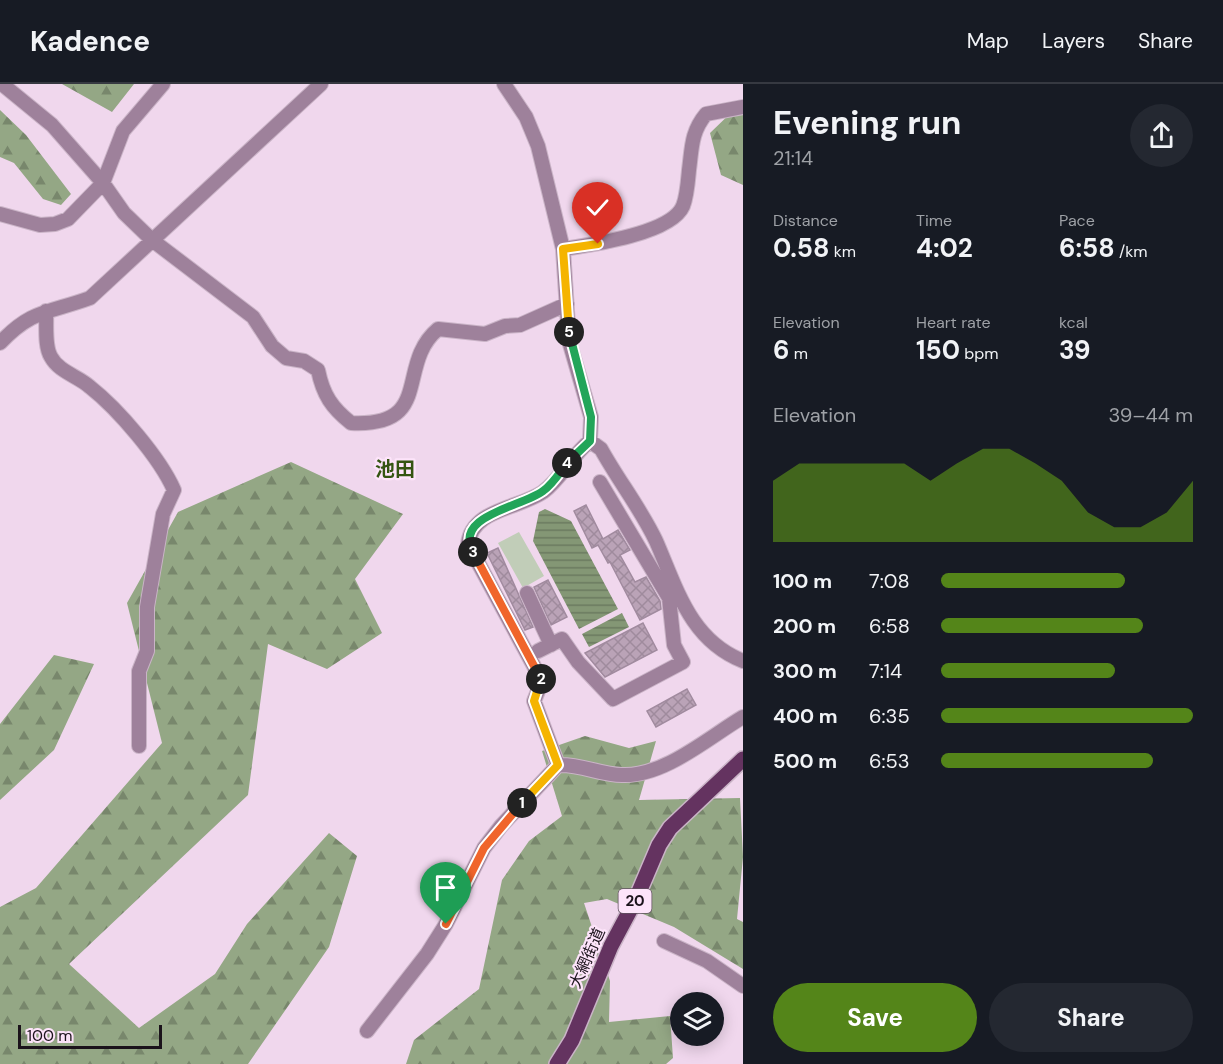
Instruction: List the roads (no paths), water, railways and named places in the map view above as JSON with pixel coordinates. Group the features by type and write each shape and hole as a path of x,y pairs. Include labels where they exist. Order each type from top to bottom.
{"main road":[{"name":"大網街道","path":"557,1064 572,1040 610,946 636,899 659,845 670,828 743,759"}],"street":[{"path":"2,84 52,125 103,183 124,213 152,240 253,316 272,346 286,358 304,361 318,370 322,392 336,411 351,423 386,421 397,415 409,395 424,347 438,329 485,334 505,326 520,325 567,304"},
{"path":"0,214 40,225 55,224 68,219 103,183 123,131 163,84"},
{"path":"0,343 16,326 36,313 90,298 321,84"},
{"path":"504,84 526,117 538,146 563,249 569,342 591,417 590,441 576,452 545,490 529,500 478,521 470,532 468,544 542,681 534,701 558,765"},
{"path":"563,249 598,244 666,222 682,208 696,126 706,114 743,107"},
{"path":"46,311 49,354 57,365 90,386 121,415 168,477 174,490 163,514 147,607 147,651 139,671 139,746"},
{"path":"538,651 562,639 578,662 613,699 683,662 675,645 669,598 655,540 601,449 590,441"},
{"path":"600,482 698,629 714,644 743,661"},
{"path":"528,593 551,645"},
{"path":"367,1031 427,954 446,924 484,848 501,826 558,765 575,764 623,776 652,769 682,757 743,717"},
{"path":"664,941 707,961 743,986"}],"district":[{"name":"池田","path":"395,469"}]}
